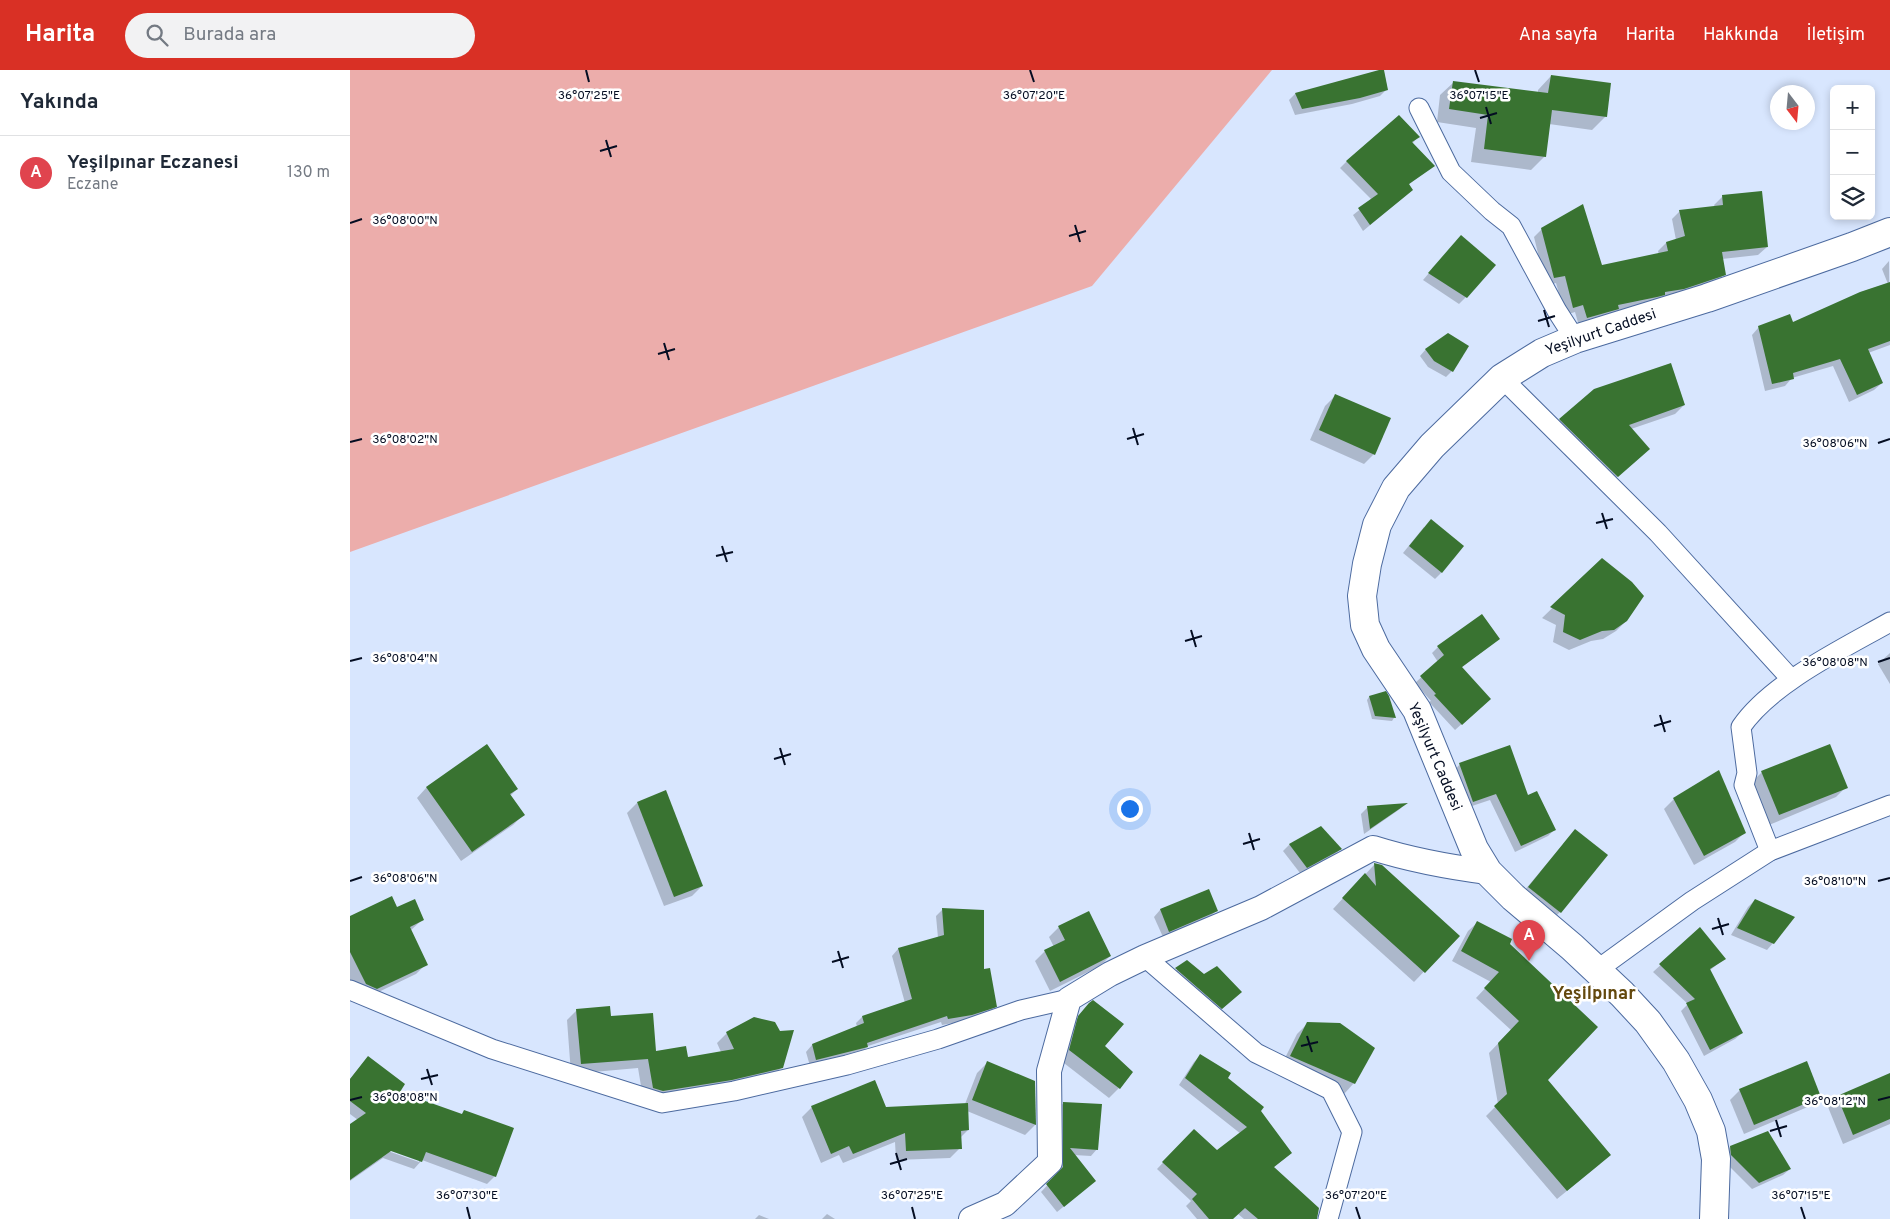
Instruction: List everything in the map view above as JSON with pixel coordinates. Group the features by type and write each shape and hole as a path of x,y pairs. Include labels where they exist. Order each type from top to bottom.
{"main road":[{"name":"Yeşilyurt Caddesi","path":"1714,1219 1716,1159 1711,1131 1698,1100 1676,1061 1648,1022 1596,970 1513,897 1488,872 1474,849 1417,710 1376,649 1365,625 1362,596 1367,564 1377,525 1396,488 1432,446 1502,378 1542,353 1575,339 1707,298 1890,232"}],"street":[{"path":"1419,108 1451,172 1492,212 1511,226 1556,311 1575,339"},
{"path":"1502,378 1658,533 1791,679"},
{"path":"1770,851 1744,785 1747,773 1741,726 1748,716 1791,679 1890,622"},
{"path":"1596,970 1692,901 1770,851 1890,805"},
{"path":"350,990 492,1049 662,1103 734,1091 847,1065 938,1039 1021,1010 1069,999 1110,974 1145,957 1261,908 1374,848 1437,865 1488,872"},
{"path":"1145,957 1256,1052 1331,1090 1352,1132 1328,1219"},
{"path":"971,1219 1005,1204 1050,1162 1049,1071 1069,999"}],"shaded area":[{"path":"350,70 1272,70 1092,286 350,552"}],"building":[{"path":"1384,70 1388,90 1360,98 1302,109 1295,93"},
{"path":"1551,75 1611,83 1607,117 1552,110 1546,157 1484,149 1488,115 1449,109 1453,81 1548,93"},
{"path":"1399,115 1420,137 1412,142 1435,166 1409,184 1413,190 1370,225 1358,208 1378,194 1346,161"},
{"path":"1762,191 1768,247 1722,252 1726,275 1684,289 1665,292 1665,295 1618,305 1619,309 1587,318 1583,305 1573,308 1565,276 1554,278 1541,228 1583,204 1602,265 1668,251 1666,242 1685,236 1679,210 1723,205 1722,195"},
{"path":"1461,235 1496,265 1467,298 1428,273"},
{"path":"1890,282 1890,341 1868,349 1883,383 1857,395 1840,359 1793,373 1794,379 1772,384 1758,326 1790,314 1793,322 1860,292"},
{"path":"1448,333 1469,346 1453,372 1434,361 1425,349"},
{"path":"1671,363 1685,405 1629,425 1650,449 1618,477 1559,419 1594,389"},
{"path":"1335,394 1391,418 1375,455 1319,430"},
{"path":"1431,519 1464,546 1442,573 1409,546"},
{"path":"1602,558 1632,582 1644,596 1627,621 1614,630 1602,631 1580,640 1563,632 1565,615 1550,607"},
{"path":"1482,614 1500,639 1462,667 1491,699 1462,725 1434,695 1436,694 1420,676 1444,655 1437,646"},
{"path":"1386,691 1396,718 1375,716 1369,696"},
{"path":"487,744 518,789 510,794 525,815 472,852 426,787"},
{"path":"1830,744 1848,788 1779,815 1761,771"},
{"path":"1510,745 1528,795 1537,791 1556,830 1521,846 1496,794 1473,802 1459,763"},
{"path":"1719,770 1746,833 1704,856 1673,798"},
{"path":"666,790 703,886 674,897 637,802"},
{"path":"1408,803 1370,829 1367,806"},
{"path":"1321,826 1342,849 1307,868 1289,844"},
{"path":"1575,829 1608,855 1561,913 1528,887"},
{"path":"1374,863 1382,865 1460,936 1425,973 1342,898 1365,873 1376,886"},
{"path":"1209,889 1218,911 1169,932 1160,909"},
{"path":"392,896 397,907 415,899 424,920 410,927 428,965 377,989 366,984 350,952 350,916"},
{"path":"1755,899 1795,917 1774,944 1737,928"},
{"path":"942,908 984,910 984,969 990,968 997,1007 972,1015 948,1019 947,1016 867,1043 868,1047 816,1060 812,1044 864,1023 862,1016 912,999 898,948 944,935"},
{"path":"1089,911 1111,956 1060,982 1044,950 1065,940 1058,926"},
{"path":"1477,921 1512,939 1510,944 1598,1027 1548,1080 1611,1155 1567,1191 1494,1106 1507,1094 1498,1043 1519,1021 1484,988 1499,972 1461,951"},
{"path":"1700,927 1726,959 1710,969 1743,1033 1710,1050 1686,1003 1695,999 1659,964"},
{"path":"1187,960 1204,974 1217,966 1242,992 1222,1009 1175,968"},
{"path":"1093,1000 1124,1024 1105,1046 1133,1072 1120,1089 1069,1050 1078,1016"},
{"path":"610,1006 611,1016 653,1013 656,1051 686,1046 688,1057 734,1049 726,1032 754,1017 775,1022 780,1031 794,1030 783,1068 732,1080 663,1091 653,1088 648,1059 581,1064 576,1009"},
{"path":"1307,1022 1340,1023 1375,1048 1355,1084 1290,1056"},
{"path":"1200,1054 1231,1073 1228,1078 1264,1107 1261,1111 1292,1153 1274,1167 1319,1208 1317,1219 1258,1219 1245,1208 1233,1219 1209,1219 1192,1199 1197,1194 1162,1162 1194,1129 1217,1150 1247,1127 1185,1078"},
{"path":"368,1056 405,1084 400,1092 462,1114 464,1110 514,1128 496,1177 426,1152 422,1162 391,1151 350,1180 350,1124 366,1113 350,1101 350,1079"},
{"path":"987,1061 1035,1081 1036,1125 972,1100"},
{"path":"1807,1061 1821,1097 1754,1125 1739,1089"},
{"path":"1890,1073 1890,1119 1853,1135 1837,1096"},
{"path":"875,1080 886,1107 968,1103 969,1130 961,1131 962,1149 906,1151 905,1133 853,1154 849,1146 831,1154 811,1106"},
{"path":"1063,1102 1102,1104 1098,1150 1070,1148 1096,1181 1064,1207 1046,1184 1063,1167"},
{"path":"1768,1131 1791,1169 1759,1183 1731,1155 1730,1146"}],"place":[{"name":"Yeşilpınar Eczanesi","path":"1529,961"}],"district":[{"name":"Yeşilpınar","path":"1594,994"}]}
